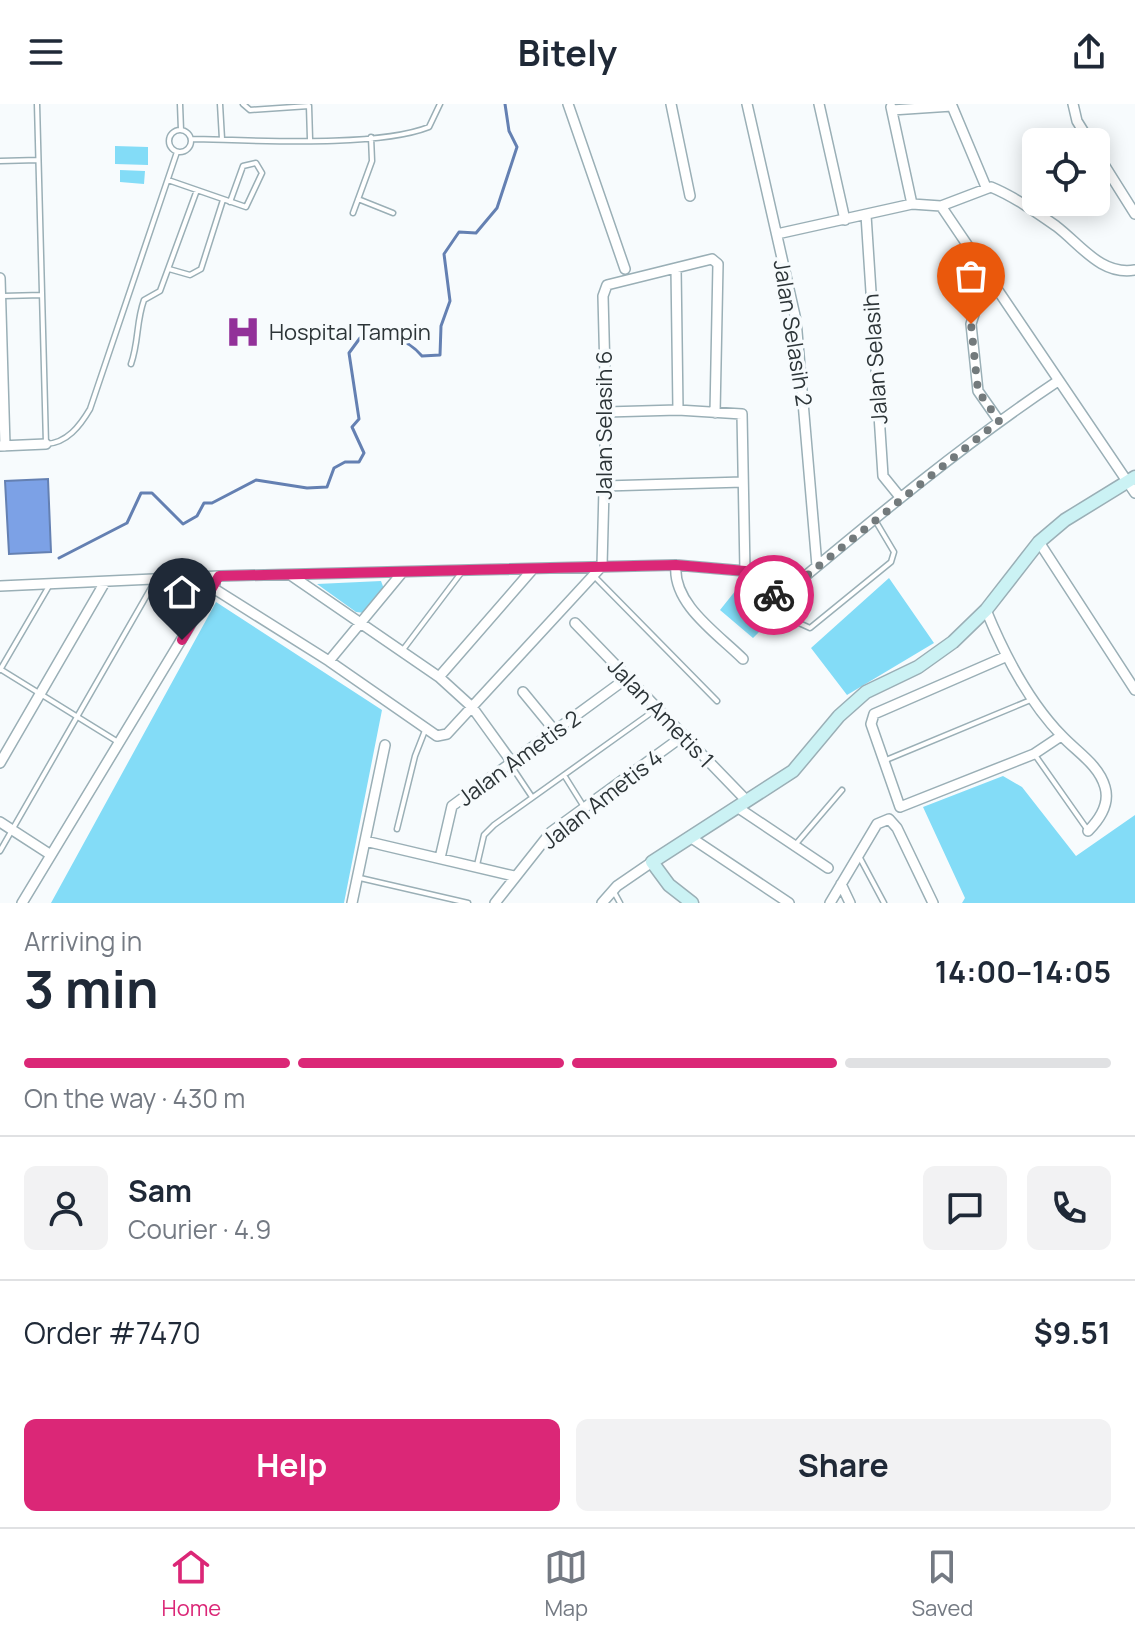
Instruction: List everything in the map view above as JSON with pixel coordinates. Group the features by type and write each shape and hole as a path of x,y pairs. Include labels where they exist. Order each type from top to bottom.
{"street":[{"path":"583,104 569,106 625,269"},
{"path":"671,104 690,196"},
{"name":"Jalan Selasih 2","path":"747,104 796,320 817,566"},
{"path":"819,104 845,220"},
{"path":"1073,104 1081,128"},
{"path":"912,204 891,107 952,106 986,187"},
{"path":"1110,174 1135,213"},
{"path":"777,234 912,204 941,206 986,187 1001,191 1057,227 1087,257 1117,268 1135,270"},
{"path":"602,903 613,890 652,862 793,771 839,716 866,692 918,667 953,642 986,610 1039,542 1065,520 1133,484 1058,381 941,206"},
{"name":"Jalan Selasih","path":"866,215 883,476 900,497"},
{"path":"678,410 676,268 712,259 718,264 715,413"},
{"name":"Jalan Selasih 6","path":"602,566 606,412 603,296 607,285 676,268"},
{"path":"0,278 3,446 46,444"},
{"path":"996,287 976,308 971,324 978,391 999,421"},
{"path":"0,586 219,576 676,565 745,571 779,598 900,497 999,421 1058,381"},
{"path":"606,412 678,410 742,414 745,571"},
{"path":"605,486 743,482"},
{"path":"1039,542 1135,690"},
{"path":"676,565 675,577 681,596 743,659"},
{"path":"213,588 329,661 437,736 447,734 602,566"},
{"path":"439,677 532,570"},
{"path":"329,661 363,624 401,574"},
{"path":"22,903 219,576"},
{"path":"292,576 439,677 472,707 510,762"},
{"path":"0,763 105,582"},
{"path":"986,610 1005,657 1061,736 1082,754 1105,785 1106,804 1088,831"},
{"name":"Jalan Ametis 1","path":"575,623 683,736 742,804 794,847 828,868"},
{"path":"1005,657 874,714 871,724 900,807 1034,754 1061,736"},
{"name":"Jalan Ametis 2","path":"440,858 452,806 627,678"},
{"path":"523,692 555,731"},
{"name":"Jalan Ametis 4","path":"495,903 551,832 683,736"},
{"path":"352,903 385,745"},
{"path":"830,903 877,824 889,819 897,828 933,903"},
{"path":"0,822 51,855"},
{"path":"690,837 789,903"},
{"path":"365,841 514,876"},
{"path":"652,862 676,899 692,903"},
{"path":"841,884 850,903"}],"lane":[{"path":"37,104 46,444 54,444 78,429 90,409 177,152"},
{"path":"180,104 181,130 191,139 371,137 429,127 440,104"},
{"path":"220,104 222,139"},
{"path":"243,104 250,110 309,105 310,139"},
{"path":"177,152 169,141 171,134 181,130"},
{"path":"353,213 372,161 371,137"},
{"path":"177,152 187,149 191,139"},
{"path":"0,161 38,160"},
{"path":"168,180 223,200 246,207 262,173 256,163 243,166 230,202"},
{"path":"131,364 139,339 137,320 144,300 160,291 197,190"},
{"path":"358,199 393,213"},
{"path":"169,269 190,275 201,269 223,200"},
{"path":"1,297 42,295"},
{"path":"779,598 799,623 810,628 891,562 894,552 874,519"},
{"path":"402,651 462,572"},
{"path":"594,576 717,701"},
{"path":"0,851 80,717 156,579"},
{"path":"50,584 0,670 120,743"},
{"path":"884,761 1035,698"},
{"path":"476,867 484,835 657,708"},
{"path":"397,829 415,756 426,728"},
{"path":"1034,754 1088,831"},
{"path":"510,762 532,797"},
{"path":"563,775 584,807"},
{"path":"794,847 842,790"},
{"path":"859,856 884,903"},
{"path":"357,878 468,903"},
{"path":"613,890 620,903"}],"shaded area":[{"path":"115,146 148,147 148,165 115,164"},
{"path":"120,170 145,171 144,184 120,182"},
{"path":"48,479 51,552 9,554 5,481"},
{"path":"889,578 934,643 847,695 811,648"},
{"path":"381,581 384,589 365,613 356,612 317,584"},
{"path":"736,590 770,621 753,638 720,610"},
{"path":"216,602 382,710 344,903 51,903"},
{"path":"1003,776 1022,787 1076,856 1135,815 1135,903 962,903 965,898 923,807"}],"waterway":[{"path":"59,558 127,523 141,493 152,493 183,524 197,516 204,503 212,503 256,480 307,488 327,487 334,468 345,462 359,462 364,453 352,427 359,419 349,353 360,338 379,337 394,338 409,344 422,356 440,355 441,326 450,301 444,254 459,232 476,233 497,208 517,147 509,131 505,104"}],"way so far":[{"path":"774,595 779,598 900,497 999,421 978,391 973,367 971,324"}],"place":[{"name":"Hospital Tampin","path":"243,332"}],"route":[{"path":"182,640 219,576 676,565 745,571 774,595"}]}
